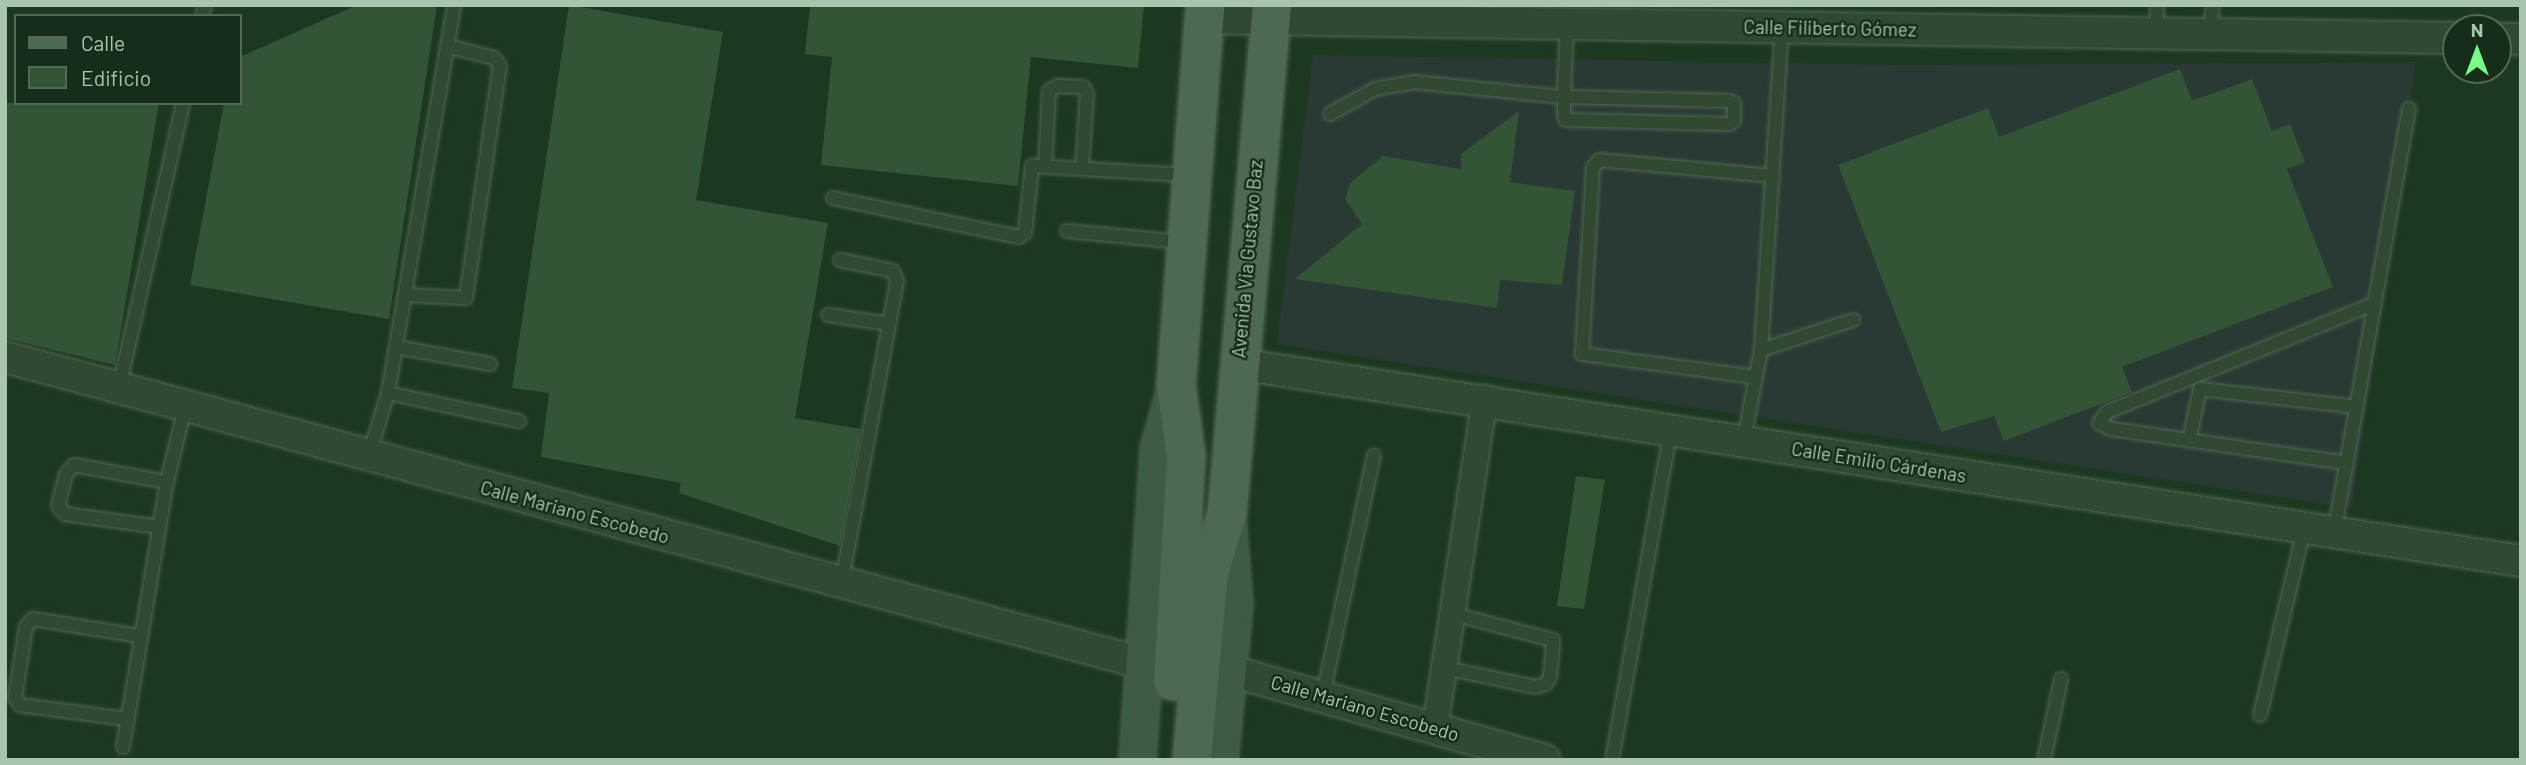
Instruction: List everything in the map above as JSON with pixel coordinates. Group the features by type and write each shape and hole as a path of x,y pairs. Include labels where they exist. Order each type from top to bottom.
{"main road":[{"name":"Avenida Via Gustavo Baz","path":"1137,760 1146,664 1158,449 1175,386 1205,11"},
{"name":"Avenida Via Gustavo Baz","path":"1219,760 1234,604 1227,514 1238,364 1272,12"},
{"name":"Avenida Via Gustavo Baz","path":"1175,386 1186,456 1192,760"},
{"name":"Avenida Via Gustavo Baz","path":"1169,760 1189,635 1227,514"}],"street":[{"name":"Calle Filiberto Gómez","path":"1205,11 1487,14 1567,23 1681,20 1782,28 2212,19 2442,37"},
{"name":"Calle Mariano Escobedo","path":"5,358 841,585 1146,664"},
{"name":"Calle Emilio Cárdenas","path":"1238,364 1485,398 2334,535 2521,561"},
{"path":"1435,728 1485,398"},
{"name":"Calle Mariano Escobedo","path":"1227,670 1323,695 1544,760"}],"lane":[{"path":"369,455 388,393 454,5"},
{"path":"1330,114 1375,89 1404,82 1564,97 1729,101 1734,103 1734,121 1729,124 1569,121 1564,116 1564,97 1567,23"},
{"path":"1744,440 1760,350 1782,28"},
{"path":"405,295 466,298 500,66 494,58 447,46"},
{"path":"1045,166 1049,91 1057,86 1083,87 1087,94 1083,168"},
{"path":"119,388 183,105"},
{"path":"2334,535 2409,108"},
{"path":"1755,377 1582,354 1593,167 1596,162 1612,161 1773,176"},
{"path":"833,198 1018,237 1025,233 1031,170 1045,166 1192,175"},
{"path":"1067,231 1186,243"},
{"path":"840,260 896,274 841,585"},
{"path":"2347,463 2189,441 2099,423 2107,412 2375,303"},
{"path":"828,314 889,324"},
{"path":"1760,350 1853,320"},
{"path":"396,348 490,364"},
{"path":"2175,385 2357,407"},
{"path":"2189,441 2200,389"},
{"path":"388,393 519,421"},
{"path":"122,747 167,482 185,407"},
{"path":"1612,760 1671,428"},
{"path":"1323,695 1374,455"},
{"path":"159,527 65,514 58,506 66,474 74,465 167,482"},
{"path":"2260,715 2304,530"},
{"path":"1445,668 1536,687 1546,684 1550,677 1553,640 1454,614"},
{"path":"126,719 20,705 15,698 26,627 33,619 139,636"},
{"path":"2044,760 2061,679"}],"shaded area":[{"path":"1313,55 1903,65 2416,62 2352,508 1277,344"}],"building":[{"path":"357,5 437,5 389,319 190,285 224,105 242,105 242,56"},
{"path":"569,5 723,32 696,200 828,223 795,418 861,429 840,546 679,493 681,483 541,457 549,393 512,388"},
{"path":"810,5 1144,5 1138,68 1031,57 1018,186 821,165 832,57 805,54"},
{"path":"2180,69 2192,101 2252,79 2272,131 2290,124 2305,162 2287,169 2333,287 2122,367 2132,392 2004,441 1994,416 1941,432 1838,165 1988,108 1999,137"},
{"path":"5,103 159,105 115,365 5,338"},
{"path":"1519,111 1510,182 1575,191 1562,285 1500,280 1497,308 1295,279 1362,224 1345,199 1350,183 1383,156 1461,169 1461,154"},
{"path":"1576,476 1605,480 1584,609 1557,606"}]}
